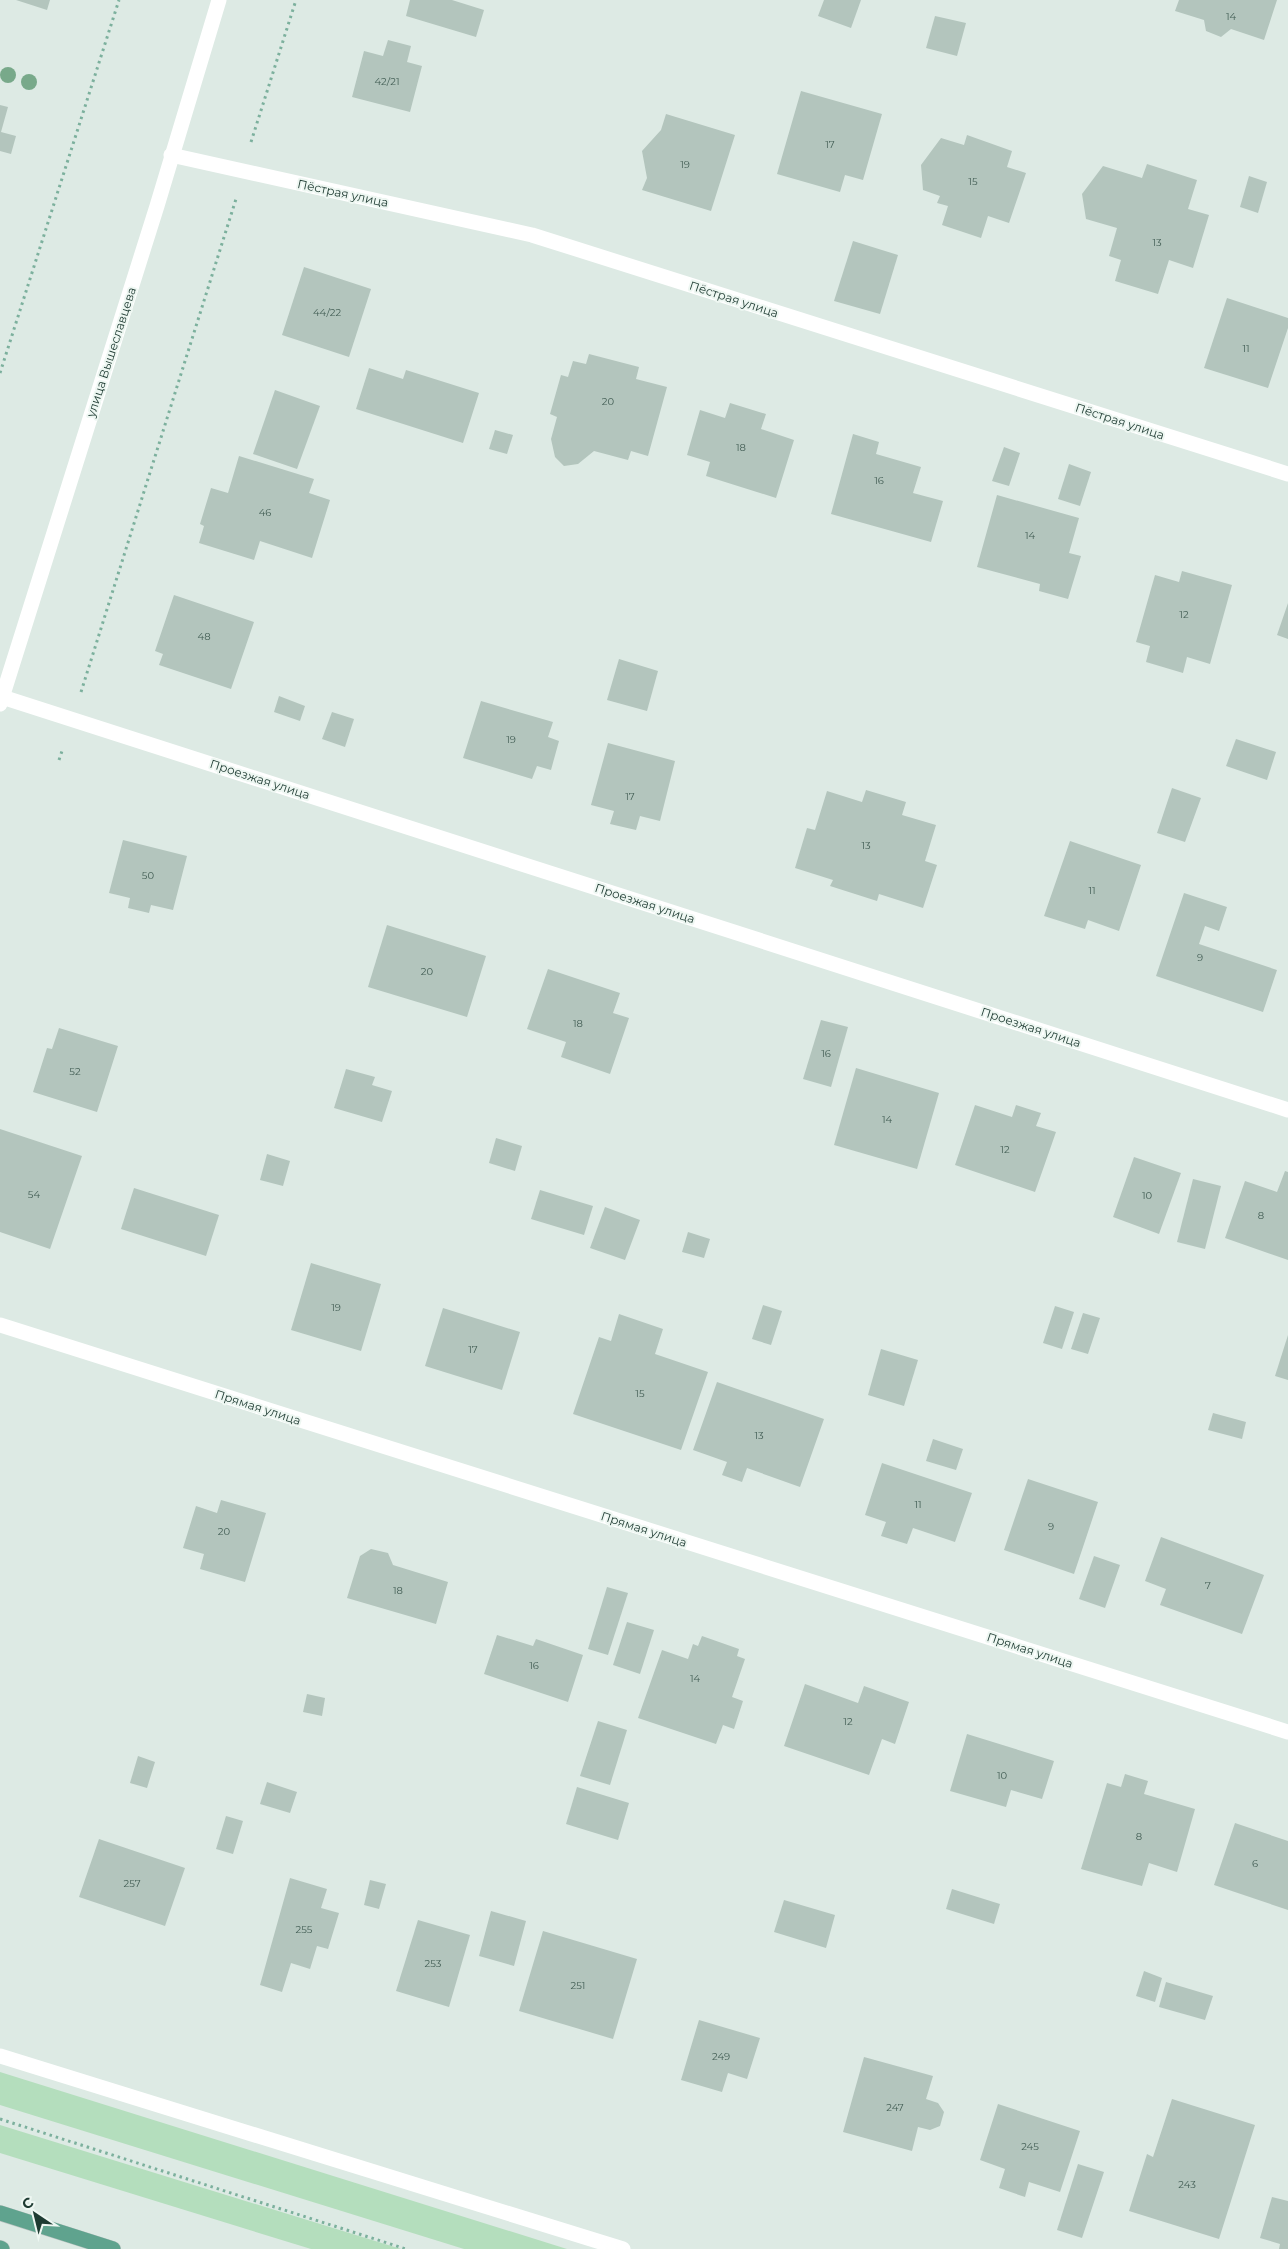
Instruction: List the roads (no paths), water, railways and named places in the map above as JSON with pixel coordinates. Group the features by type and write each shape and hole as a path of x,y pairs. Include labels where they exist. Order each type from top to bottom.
{"main road":[{"path":"0,2213 113,2249"}],"street":[{"name":"улица Вышеславцева","path":"1,700 219,0"},
{"name":"Пёстрая улица","path":"171,155 532,235 1288,474"},
{"name":"Проезжая улица","path":"1,700 1288,1110"},
{"name":"Прямая улица","path":"0,1325 1288,1732"},
{"path":"0,2056 623,2249"}]}
